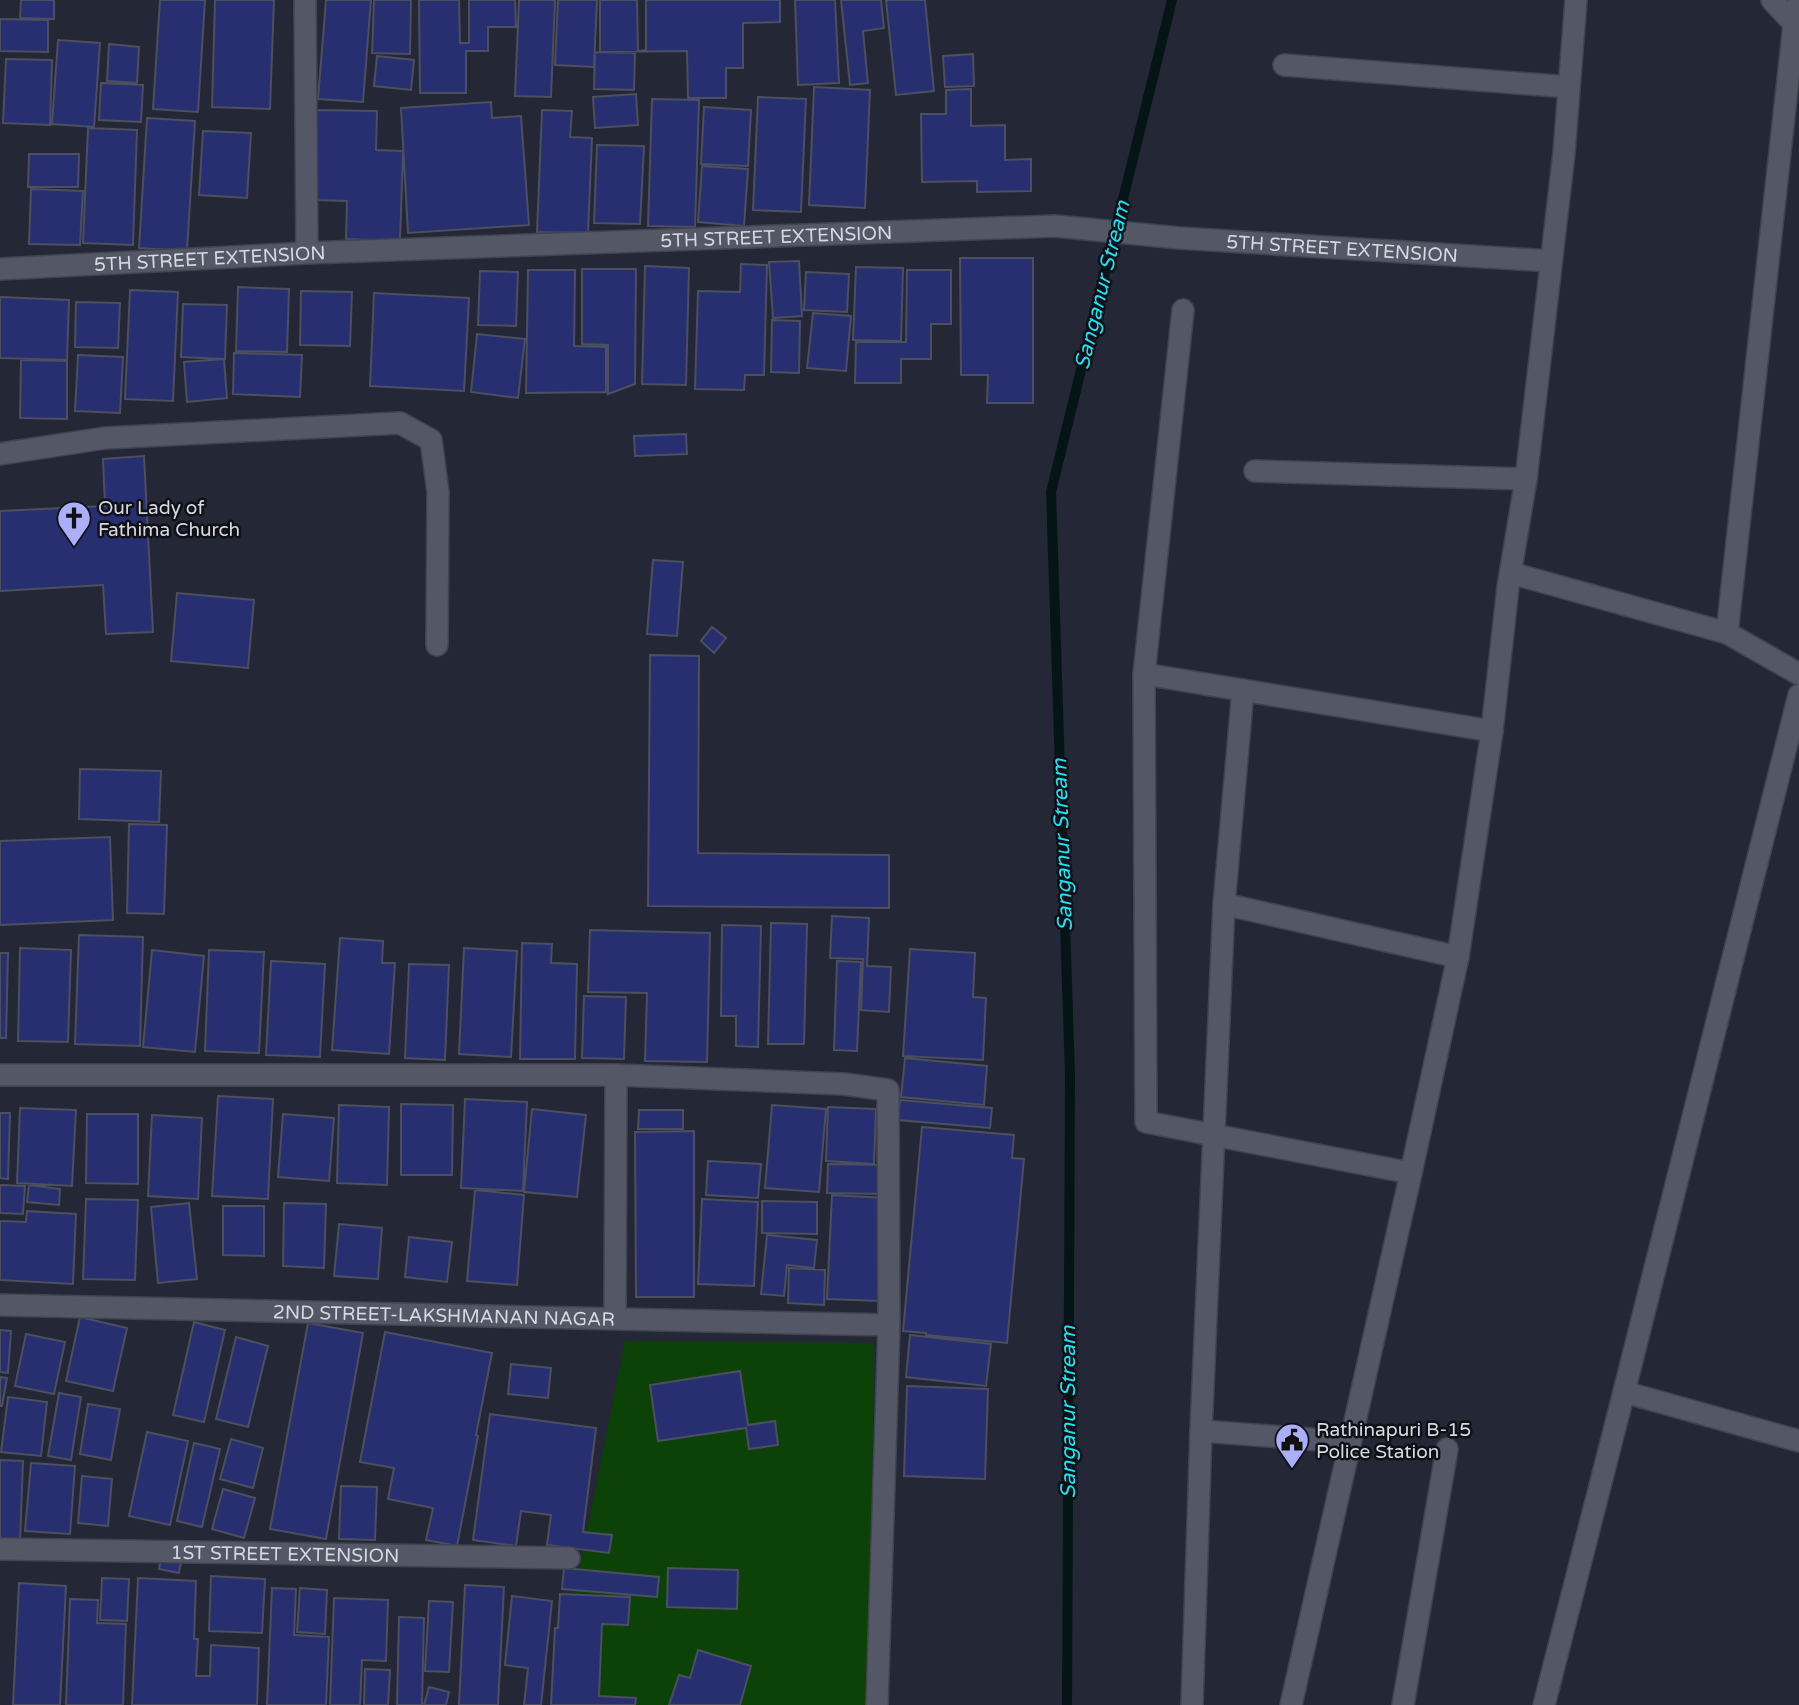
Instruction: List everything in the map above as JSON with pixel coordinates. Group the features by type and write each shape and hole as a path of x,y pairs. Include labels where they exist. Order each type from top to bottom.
{"street":[{"path":"305,0 307,253"},
{"path":"1291,1705 1458,957 1526,480 1564,153 1576,0"},
{"path":"1772,0 1797,27"},
{"path":"1727,633 1799,0"},
{"path":"1284,65 1569,86"},
{"name":"5TH STREET EXTENSION","path":"0,269 307,253 1055,226 1179,238 1551,261"},
{"path":"1183,310 1144,674 1146,1122 1411,1173"},
{"path":"0,454 105,438 400,423 430,440 438,492 437,645"},
{"path":"1255,471 1526,480"},
{"path":"1511,573 1727,633 1799,674"},
{"path":"1144,674 1492,730"},
{"path":"1192,1705 1224,904 1243,690"},
{"path":"1544,1705 1799,695"},
{"path":"1224,904 1458,957"},
{"path":"0,1074 616,1075 844,1084 888,1090 889,1325 877,1705"},
{"path":"615,1318 616,1075"},
{"name":"2ND STREET-LAKSHMANAN NAGAR","path":"0,1305 889,1325"},
{"path":"1624,1392 1799,1441"},
{"path":"1201,1431 1350,1442"},
{"path":"1403,1705 1447,1449"},
{"name":"1ST STREET EXTENSION","path":"0,1549 569,1558"}],"green space":[{"path":"625,1341 874,1343 866,1705 552,1705"}],"building":[{"path":"21,0 54,0 54,19 20,18"},
{"path":"160,0 205,0 198,112 153,109"},
{"path":"215,0 274,0 270,109 212,107"},
{"path":"326,0 371,0 363,102 318,99"},
{"path":"374,0 411,0 410,54 372,53"},
{"path":"419,0 459,0 460,43 469,43 469,0 515,0 516,27 488,27 488,51 466,51 466,93 420,93"},
{"path":"519,0 555,0 551,97 515,96"},
{"path":"558,0 597,0 594,67 555,65"},
{"path":"600,0 637,0 638,51 646,50 646,0 780,0 780,22 743,23 743,68 726,68 726,98 688,98 687,51 600,52"},
{"path":"795,0 835,0 839,83 798,85"},
{"path":"841,0 881,0 884,28 863,31 868,83 850,85"},
{"path":"886,0 925,0 934,91 896,95"},
{"path":"0,19 48,20 48,52 0,51"},
{"path":"58,40 100,43 94,127 52,124"},
{"path":"109,44 139,47 137,83 107,81"},
{"path":"595,52 635,53 634,90 594,89"},
{"path":"973,54 974,86 945,87 943,56"},
{"path":"377,56 414,60 411,90 374,86"},
{"path":"6,59 52,60 50,125 3,123"},
{"path":"101,83 143,85 141,122 99,120"},
{"path":"814,87 870,90 865,208 809,205"},
{"path":"971,89 971,126 1005,125 1005,160 1031,159 1031,191 977,192 977,181 922,182 921,114 946,114 946,90"},
{"path":"636,94 638,125 595,128 593,97"},
{"path":"758,97 806,99 801,212 753,210"},
{"path":"652,99 699,100 695,227 648,226"},
{"path":"491,102 492,118 521,116 529,225 408,233 401,108"},
{"path":"704,107 751,110 748,166 701,164"},
{"path":"317,110 377,111 376,150 403,151 400,241 346,239 347,201 315,200"},
{"path":"542,110 572,111 570,137 592,138 588,233 537,232"},
{"path":"147,118 195,121 187,251 139,248"},
{"path":"88,128 137,130 133,245 83,243"},
{"path":"203,131 251,133 247,198 199,195"},
{"path":"597,145 644,146 640,224 594,223"},
{"path":"29,154 79,154 78,187 28,187"},
{"path":"702,166 748,169 744,226 698,222"},
{"path":"31,189 83,191 80,245 29,244"},
{"path":"960,258 1033,258 1033,403 987,403 988,375 961,375"},
{"path":"799,261 802,316 773,318 769,262"},
{"path":"741,264 767,265 764,375 745,375 744,390 695,389 698,291 740,292"},
{"path":"645,266 689,268 686,385 642,384"},
{"path":"856,267 903,268 901,341 853,340"},
{"path":"582,269 636,269 635,384 608,394 608,345 582,344"},
{"path":"528,270 575,270 574,346 606,347 606,392 526,393"},
{"path":"907,270 951,270 951,324 931,324 931,359 901,359 901,383 855,383 856,342 906,342"},
{"path":"480,271 518,272 516,326 478,325"},
{"path":"806,272 849,274 847,312 804,310"},
{"path":"238,287 289,289 287,352 236,351"},
{"path":"130,290 178,292 173,401 125,399"},
{"path":"301,291 352,292 350,346 300,345"},
{"path":"374,293 469,298 464,391 370,386"},
{"path":"0,297 69,300 67,360 0,358"},
{"path":"76,302 120,303 118,348 75,347"},
{"path":"183,304 227,305 225,359 181,357"},
{"path":"813,313 851,316 846,371 807,368"},
{"path":"772,320 800,321 799,373 771,372"},
{"path":"477,334 525,339 518,398 471,392"},
{"path":"234,353 302,355 300,397 233,394"},
{"path":"78,355 123,357 120,413 75,411"},
{"path":"224,359 227,398 187,402 184,362"},
{"path":"21,360 67,361 67,419 20,418"},
{"path":"686,434 687,454 635,456 634,436"},
{"name":"Our Lady of Fathima Church","path":"144,456 153,632 106,634 103,585 0,591 0,511 105,506 103,459"},
{"path":"653,560 683,562 677,636 647,634"},
{"path":"177,593 254,600 248,668 171,661"},
{"path":"712,627 726,638 714,653 701,641"},
{"path":"650,655 699,656 698,853 889,855 889,908 648,906"},
{"path":"80,769 161,771 159,822 79,819"},
{"path":"129,824 167,825 164,914 127,913"},
{"path":"110,837 113,920 0,925 0,841"},
{"path":"832,916 869,918 867,966 891,967 889,1012 861,1010 863,959 830,958"},
{"path":"771,923 807,924 804,1044 768,1044"},
{"path":"722,925 761,926 758,1047 736,1046 736,1016 721,1016"},
{"path":"590,930 710,933 707,1062 645,1061 647,993 588,992"},
{"path":"79,935 143,937 140,1046 75,1044"},
{"path":"340,938 383,941 382,963 395,963 389,1054 332,1050"},
{"path":"522,943 552,944 551,963 577,964 575,1059 520,1059"},
{"path":"20,948 71,950 68,1042 18,1041"},
{"path":"464,948 517,951 511,1057 459,1054"},
{"path":"910,949 975,953 973,997 986,998 983,1060 903,1056"},
{"path":"152,950 204,956 195,1052 143,1047"},
{"path":"209,950 264,952 259,1053 205,1051"},
{"path":"0,953 8,953 6,1038 0,1038"},
{"path":"271,961 325,964 320,1057 266,1055"},
{"path":"837,961 861,962 857,1051 834,1050"},
{"path":"409,964 449,965 445,1060 405,1058"},
{"path":"584,996 626,997 624,1059 582,1058"},
{"path":"905,1058 987,1066 984,1105 901,1097"},
{"path":"218,1096 273,1099 268,1199 212,1196"},
{"path":"465,1099 527,1102 523,1191 461,1188"},
{"path":"900,1100 992,1108 990,1128 898,1120"},
{"path":"401,1104 453,1105 452,1175 401,1175"},
{"path":"339,1105 389,1107 387,1185 337,1183"},
{"path":"772,1105 826,1109 819,1192 765,1188"},
{"path":"828,1107 876,1109 874,1164 826,1161"},
{"path":"20,1108 76,1110 72,1186 17,1183"},
{"path":"532,1109 586,1115 577,1197 524,1192"},
{"path":"639,1110 683,1110 683,1129 638,1129"},
{"path":"0,1113 10,1113 8,1179 0,1178"},
{"path":"87,1114 138,1114 138,1184 86,1183"},
{"path":"283,1114 334,1118 329,1181 278,1177"},
{"path":"152,1115 202,1118 198,1199 148,1196"},
{"path":"922,1127 1014,1135 1012,1158 1024,1159 1007,1343 903,1331"},
{"path":"694,1131 694,1297 636,1297 635,1132"},
{"path":"708,1161 761,1164 758,1198 706,1195"},
{"path":"828,1164 884,1165 883,1194 827,1193"},
{"path":"0,1185 25,1186 23,1214 0,1213"},
{"path":"29,1185 60,1189 59,1205 27,1202"},
{"path":"475,1190 524,1195 517,1285 467,1281"},
{"path":"832,1195 885,1198 880,1301 827,1299"},
{"path":"86,1199 138,1200 135,1280 83,1279"},
{"path":"702,1199 758,1202 754,1286 698,1284"},
{"path":"762,1201 817,1202 817,1234 762,1233"},
{"path":"189,1203 197,1279 158,1283 151,1207"},
{"path":"284,1203 326,1204 324,1268 283,1266"},
{"path":"223,1206 264,1206 264,1256 223,1255"},
{"path":"27,1211 76,1214 73,1284 0,1280 0,1221 26,1222"},
{"path":"339,1224 382,1228 378,1279 334,1276"},
{"path":"767,1235 817,1240 814,1268 787,1265 784,1296 761,1294"},
{"path":"409,1237 452,1242 447,1282 405,1277"},
{"path":"789,1268 825,1270 824,1305 788,1303"},
{"path":"80,1317 127,1328 113,1391 66,1381"},
{"path":"194,1322 225,1330 204,1422 173,1415"},
{"path":"308,1323 363,1333 326,1539 270,1529"},
{"path":"0,1330 11,1331 8,1373 0,1372"},
{"path":"385,1332 492,1353 457,1546 426,1540 433,1508 388,1499 394,1468 360,1462"},
{"path":"26,1334 65,1342 54,1394 15,1386"},
{"path":"910,1335 991,1344 986,1386 906,1377"},
{"path":"236,1337 268,1346 248,1427 216,1419"},
{"path":"511,1364 551,1368 548,1398 508,1394"},
{"path":"740,1371 748,1425 775,1421 778,1445 749,1449 746,1428 658,1441 650,1385"},
{"path":"0,1377 7,1378 2,1406 0,1406"},
{"path":"907,1386 988,1389 985,1479 904,1476"},
{"path":"59,1393 81,1397 71,1460 48,1456"},
{"path":"8,1397 47,1402 41,1456 1,1452"},
{"path":"88,1404 120,1409 111,1460 80,1454"},
{"path":"490,1414 596,1428 583,1532 612,1535 609,1553 547,1545 551,1515 521,1511 516,1546 473,1540"},
{"path":"147,1432 188,1441 170,1525 129,1516"},
{"path":"231,1439 263,1448 253,1488 220,1479"},
{"path":"194,1443 220,1449 202,1527 177,1521"},
{"path":"0,1460 23,1461 20,1543 0,1542"},
{"path":"31,1463 75,1466 70,1534 25,1531"},
{"path":"82,1476 112,1479 108,1526 78,1523"},
{"path":"341,1486 377,1487 375,1540 339,1539"},
{"path":"223,1489 255,1498 244,1538 212,1529"},
{"path":"162,1553 182,1556 179,1573 159,1569"},
{"path":"564,1568 659,1577 657,1597 562,1589"},
{"path":"668,1568 738,1570 737,1609 667,1607"},
{"path":"211,1576 265,1579 262,1633 209,1631"},
{"path":"102,1578 129,1579 127,1621 100,1620"},
{"path":"138,1578 196,1581 196,1676 210,1676 211,1645 259,1648 257,1705 132,1705"},
{"path":"19,1583 66,1586 60,1705 13,1705"},
{"path":"465,1585 504,1587 498,1705 459,1705"},
{"path":"272,1588 296,1589 294,1635 329,1637 326,1705 267,1705"},
{"path":"300,1588 327,1590 325,1634 297,1632"},
{"path":"560,1594 630,1597 628,1625 602,1624 599,1696 636,1698 635,1705 551,1705 555,1628 558,1628"},
{"path":"512,1596 552,1601 541,1705 524,1705 528,1668 505,1665"},
{"path":"334,1598 388,1600 386,1661 362,1660 360,1705 330,1705"},
{"path":"70,1599 98,1600 97,1623 126,1624 123,1705 66,1705"},
{"path":"429,1601 453,1602 449,1672 425,1671"},
{"path":"399,1617 424,1618 422,1705 397,1705"},
{"path":"698,1650 751,1666 740,1705 669,1705 679,1675 690,1678"},
{"path":"365,1669 390,1670 388,1705 364,1705"},
{"path":"429,1687 449,1692 446,1705 424,1705"}],"waterway":[{"name":"Sanganur Stream","path":"1067,1705 1070,1076 1051,492 1172,0"}],"place":[{"name":"Our Lady of Fathima Church","path":"74,548"},
{"name":"Rathinapuri B-15 Police Station","path":"1292,1470"}]}
